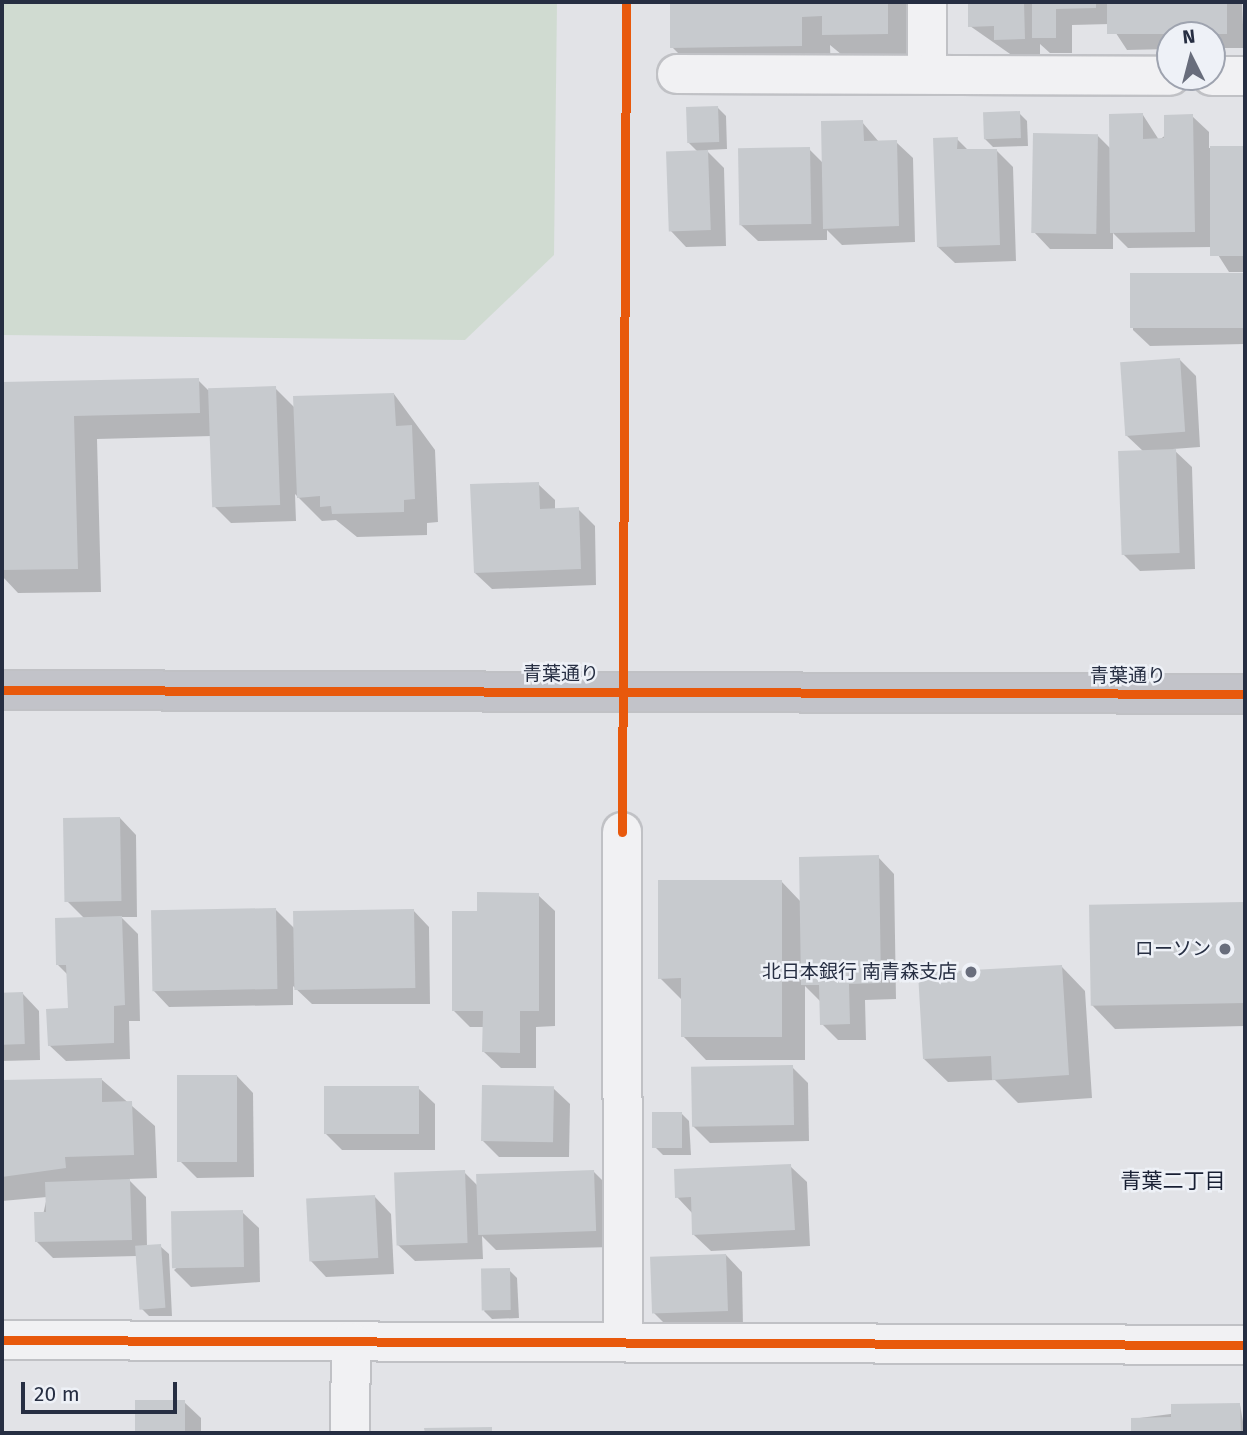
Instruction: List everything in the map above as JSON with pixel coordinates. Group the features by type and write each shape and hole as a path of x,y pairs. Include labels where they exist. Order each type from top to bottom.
{"street":[{"path":"927,2 927,74"},
{"path":"677,74 1156,76"},
{"path":"1226,76 1245,76"},
{"name":"青葉通り","path":"2,690 1245,694"},
{"path":"622,832 624,1342"},
{"path":"2,1340 1245,1345"},
{"path":"350,1433 351,1342"}],"shaded area":[{"path":"2,2 557,2 554,255 465,340 2,335"}],"building":[{"path":"670,2 888,2 888,34 822,35 822,16 802,17 802,46 670,48"},
{"path":"968,2 1024,2 1025,39 994,40 994,26 968,27"},
{"path":"1032,2 1096,2 1096,8 1056,9 1056,38 1032,38"},
{"path":"1107,2 1227,2 1227,34 1226,21 1156,21 1156,34 1107,34"},
{"path":"718,106 719,142 687,143 686,107"},
{"path":"1020,111 1021,138 984,139 983,112"},
{"path":"1143,113 1143,139 1164,138 1164,115 1193,114 1195,232 1110,233 1109,114"},
{"path":"863,120 864,141 897,140 899,226 823,229 821,121"},
{"path":"1033,133 1098,134 1096,234 1031,233"},
{"path":"958,137 957,149 997,149 1000,245 937,247 933,138"},
{"path":"1210,146 1245,146 1245,256 1210,256"},
{"path":"810,147 811,224 739,225 738,148"},
{"path":"708,150 711,230 669,231 666,151"},
{"path":"1130,273 1245,273 1245,328 1130,328"},
{"path":"1180,358 1185,432 1125,436 1120,362"},
{"path":"199,378 200,413 74,416 78,569 2,570 2,382"},
{"path":"276,386 280,505 212,507 208,388"},
{"path":"394,393 396,426 412,425 415,499 404,500 404,512 332,514 331,506 320,507 320,496 297,498 293,396"},
{"path":"1176,449 1180,553 1122,555 1118,451"},
{"path":"539,482 540,509 579,507 581,569 474,573 470,484"},
{"path":"120,817 121,901 64,902 63,818"},
{"path":"879,855 881,983 849,984 850,1024 820,1025 819,985 801,985 799,857"},
{"path":"658,880 782,880 782,1037 681,1037 681,978 658,979"},
{"path":"477,892 539,893 539,1011 520,1011 520,1053 482,1052 483,1011 452,1011 452,911 477,911"},
{"path":"1244,902 1245,1003 1091,1006 1089,905"},
{"path":"276,908 277,989 152,991 151,910"},
{"path":"414,909 415,988 294,990 293,911"},
{"path":"122,916 125,1005 114,1006 114,1043 48,1046 46,1009 68,1008 66,965 56,965 55,918"},
{"path":"1062,965 1069,1075 992,1080 991,1056 923,1059 918,973"},
{"path":"23,992 25,1044 4,1045 2,993"},
{"path":"793,1065 794,1125 692,1127 691,1067"},
{"path":"177,1075 237,1075 237,1162 177,1162"},
{"path":"102,1078 102,1102 132,1101 134,1155 65,1157 66,1168 2,1177 2,1080"},
{"path":"482,1085 554,1086 553,1142 481,1141"},
{"path":"324,1086 419,1086 419,1134 324,1134"},
{"path":"652,1112 682,1112 682,1148 652,1148"},
{"path":"791,1164 795,1230 692,1235 691,1197 675,1198 674,1169"},
{"path":"465,1170 468,1243 397,1245 394,1172"},
{"path":"594,1170 596,1231 478,1235 476,1174"},
{"path":"130,1179 132,1240 35,1242 34,1212 46,1212 45,1182"},
{"path":"375,1195 378,1258 309,1262 306,1199"},
{"path":"243,1210 244,1267 172,1268 171,1211"},
{"path":"161,1244 165,1308 140,1310 135,1246"},
{"path":"726,1254 728,1311 652,1314 650,1257"},
{"path":"510,1268 511,1310 482,1310 481,1269"},
{"path":"135,1400 185,1400 185,1433 135,1433"},
{"path":"1240,1403 1241,1433 1131,1433 1131,1418 1171,1417 1171,1404"},
{"path":"492,1427 492,1433 425,1433 424,1428"},
{"path":"1000,1431 1091,1433 1000,1433"}],"cycle path":[{"path":"622,832 626,2"},
{"path":"2,690 1245,694"},
{"path":"2,1340 1245,1345"}],"place":[{"name":"ローソン","path":"1225,949"},
{"name":"北日本銀行 南青森支店","path":"971,972"}],"district":[{"name":"青葉二丁目","path":"1173,1181"}]}
